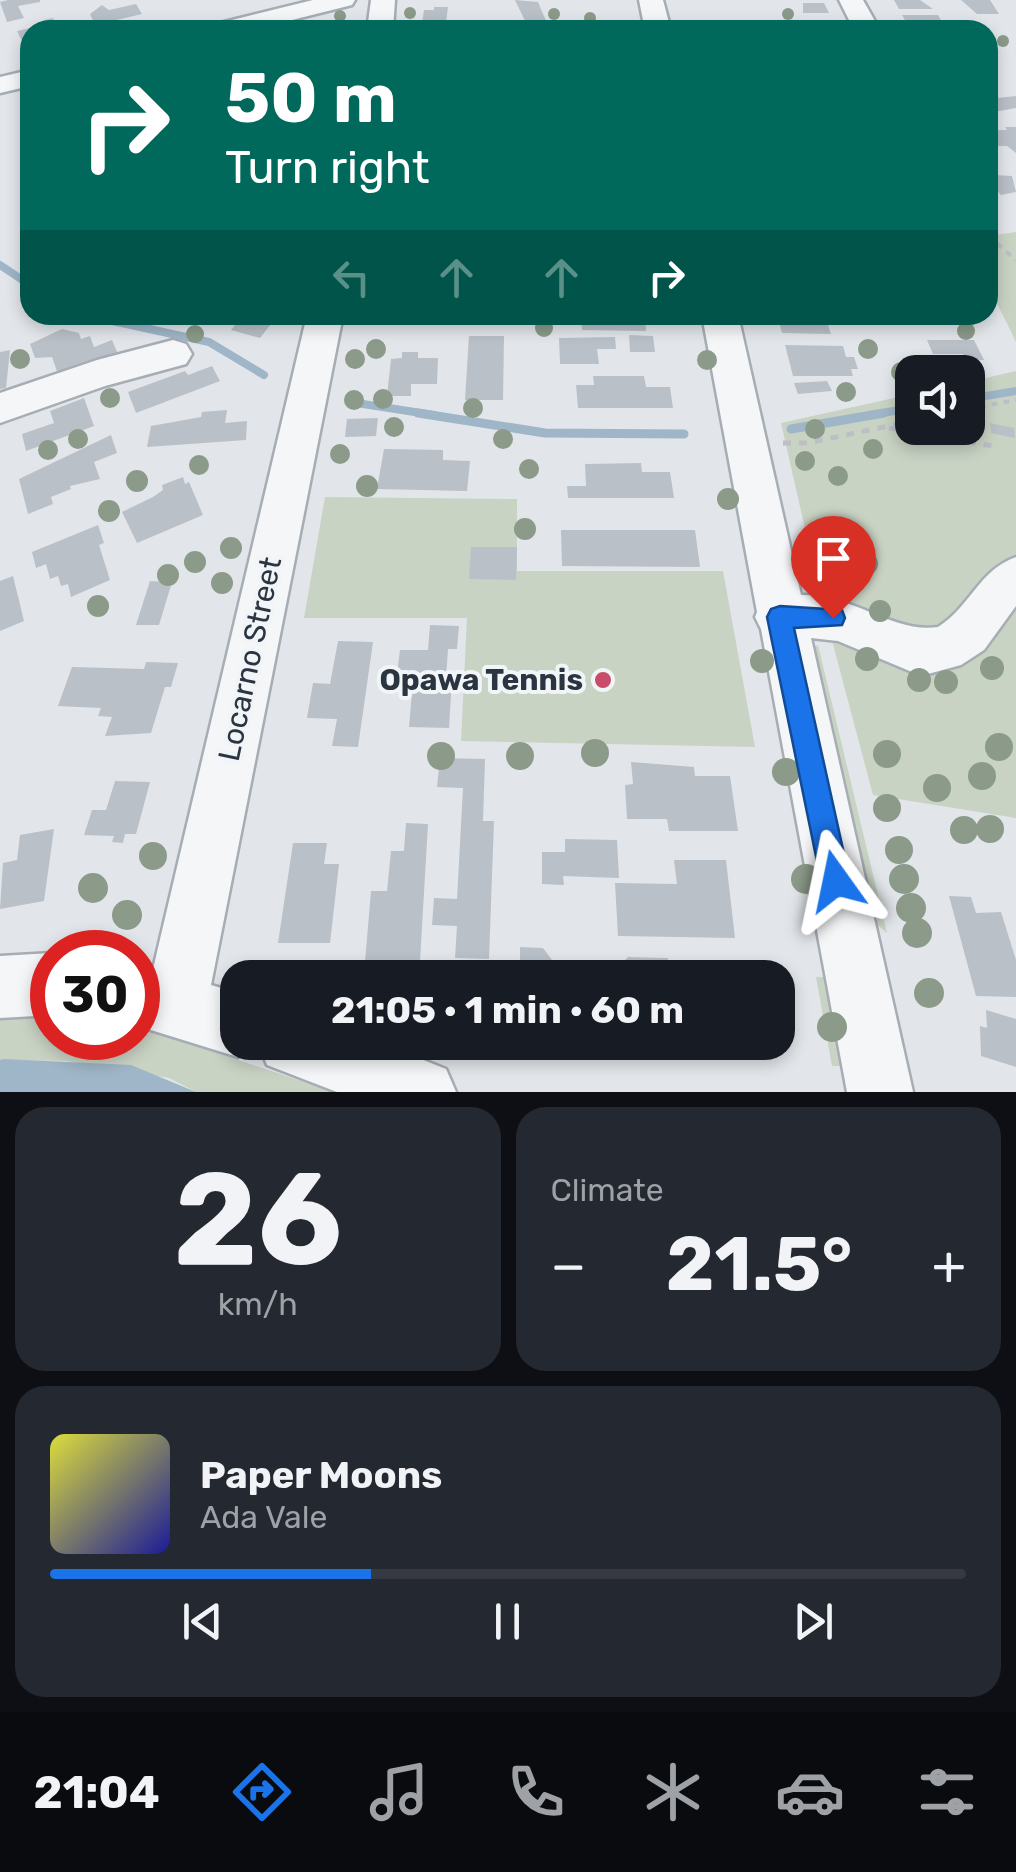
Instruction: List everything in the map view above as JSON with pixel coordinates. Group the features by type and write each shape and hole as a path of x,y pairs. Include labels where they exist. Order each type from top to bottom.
{"street":[{"path":"262,20 343,0"},
{"name":"Locarno Street","path":"160,988 322,325"},
{"path":"722,325 880,1092"},
{"path":"0,408 97,374 173,354"},
{"path":"780,617 833,618 892,643 929,652 946,648 968,634 1000,590 1016,577"},
{"path":"0,987 30,985"},
{"path":"160,1001 220,1019"},
{"path":"338,1060 423,1092"}],"path":[{"path":"998,246 1016,260"},
{"path":"1002,250 1016,247"},
{"path":"985,406 1016,400"},
{"path":"745,444 808,443 895,425"},
{"path":"886,427 992,446"}],"green space":[{"path":"1016,232 1016,342 998,305 998,235"},
{"path":"1016,371 1016,818 873,795 821,599 781,423 895,398 895,445 985,445 985,378"},
{"name":"Opawa Tennis","path":"325,497 517,499 517,571 723,571 755,747 461,741 467,618 304,618"},
{"path":"818,645 887,933 858,908 801,653"},
{"path":"816,977 835,977 852,1066 832,1066"},
{"path":"30,1017 30,1060 160,1060 160,1034 220,1054 220,1060 238,1060 335,1092 196,1092 169,1078 67,1061 0,1060 0,1018"}],"water":[{"path":"0,1060 131,1065 196,1092 0,1092"}],"building":[{"path":"515,0 538,2 546,20 525,20"},
{"path":"894,0 920,0 933,9 899,9"},
{"path":"961,0 990,0 999,14 977,14"},
{"path":"0,2 40,2 18,6 24,18 7,22"},
{"path":"803,3 824,3 829,13 803,13"},
{"path":"136,4 142,14 93,20 90,14 102,5 109,10"},
{"path":"448,7 446,20 422,20 424,10"},
{"path":"902,15 938,15 941,20 905,20"},
{"path":"1016,96 1016,108 998,111 998,98"},
{"path":"1005,127 1016,127 1016,153 1007,146 998,146 998,130 1007,130"},
{"path":"998,175 1012,176 1016,192 1001,195"},
{"path":"235,325 270,325 260,338 231,330"},
{"path":"582,325 646,325 646,331 582,330"},
{"path":"780,325 828,325 831,334 782,333"},
{"path":"62,329 79,333 81,339 90,336 94,347 112,340 118,354 60,380 52,357 35,358 30,344"},
{"path":"629,335 653,336 655,352 630,352"},
{"path":"469,336 504,336 503,400 465,400"},
{"path":"615,337 616,349 597,349 599,364 560,364 559,338"},
{"path":"927,340 974,340 982,355 963,354 933,354"},
{"path":"785,345 843,346 846,357 854,357 858,369 851,369 853,376 793,376"},
{"path":"10,350 6,388 0,389 0,352"},
{"path":"402,352 418,352 418,358 438,358 437,384 411,384 411,396 387,396 391,359 402,358"},
{"path":"212,366 220,381 136,413 128,392 185,371 188,375"},
{"path":"593,376 644,376 646,387 670,387 673,408 578,408 576,385 594,385"},
{"path":"827,381 832,391 798,394 794,383"},
{"path":"84,398 94,426 26,451 22,434 54,423 50,411"},
{"path":"227,410 225,423 247,421 246,440 147,447 151,426 201,417 202,412"},
{"path":"378,418 376,436 345,437 347,419"},
{"path":"990,423 1014,428 1015,438 991,433"},
{"path":"111,435 117,453 94,462 100,479 70,486 71,489 51,497 53,504 28,514 19,479"},
{"path":"384,449 443,450 443,460 470,461 467,491 377,489"},
{"path":"641,463 642,472 670,472 674,498 568,498 567,486 586,486 585,464"},
{"path":"183,477 203,515 137,543 122,512 153,497 163,490 162,485"},
{"path":"98,525 104,543 99,545 110,580 71,597 68,584 61,586 58,576 50,579 46,564 36,568 32,552"},
{"path":"561,530 695,530 700,567 562,566"},
{"path":"471,547 517,547 516,580 469,579"},
{"path":"13,576 24,621 0,631 0,581"},
{"path":"150,581 172,582 159,625 136,625"},
{"path":"430,625 459,626 457,649 448,649 446,678 452,678 449,728 409,727 413,681 396,681 400,650 428,650"},
{"path":"338,641 373,642 358,747 332,746 337,719 307,718 313,683 330,684"},
{"path":"146,662 178,663 171,687 165,687 151,733 105,736 112,717 98,716 101,708 58,706 72,667 144,669"},
{"path":"440,758 485,759 483,821 494,821 489,959 455,958 457,926 432,925 434,898 457,899 463,788 437,787"},
{"path":"631,762 694,767 695,776 730,776 738,831 669,831 667,819 627,819 625,785 633,784"},
{"path":"115,781 150,782 136,834 125,834 123,843 112,842 114,836 84,835 92,810 106,810"},
{"path":"406,823 428,824 420,960 365,960 371,891 387,891 391,851 404,851"},
{"path":"54,829 44,901 0,909 3,863 17,860 20,835"},
{"path":"565,839 617,840 619,878 563,876 564,885 542,884 542,852 565,852"},
{"path":"293,843 327,843 324,864 339,864 330,943 278,943"},
{"path":"674,860 726,860 735,938 618,936 615,883 677,884"},
{"path":"949,896 971,897 976,913 1001,912 1016,960 1016,997 976,996"},
{"path":"520,947 543,948 552,960 520,960"},
{"path":"628,957 668,960 625,960"},
{"path":"986,1010 1016,1019 1016,1067 981,1056 980,1026 987,1028"}],"waterway":[{"path":"0,265 20,278"},
{"path":"131,325 209,342 264,375"},
{"path":"985,396 1016,391"},
{"path":"350,402 434,415"},
{"path":"870,415 895,411"},
{"path":"418,413 545,433 684,434"},
{"path":"791,429 884,413"}],"place":[{"name":"Opawa Tennis","path":"603,680"}],"route":[{"path":"833,618 780,617 836,881"}]}
